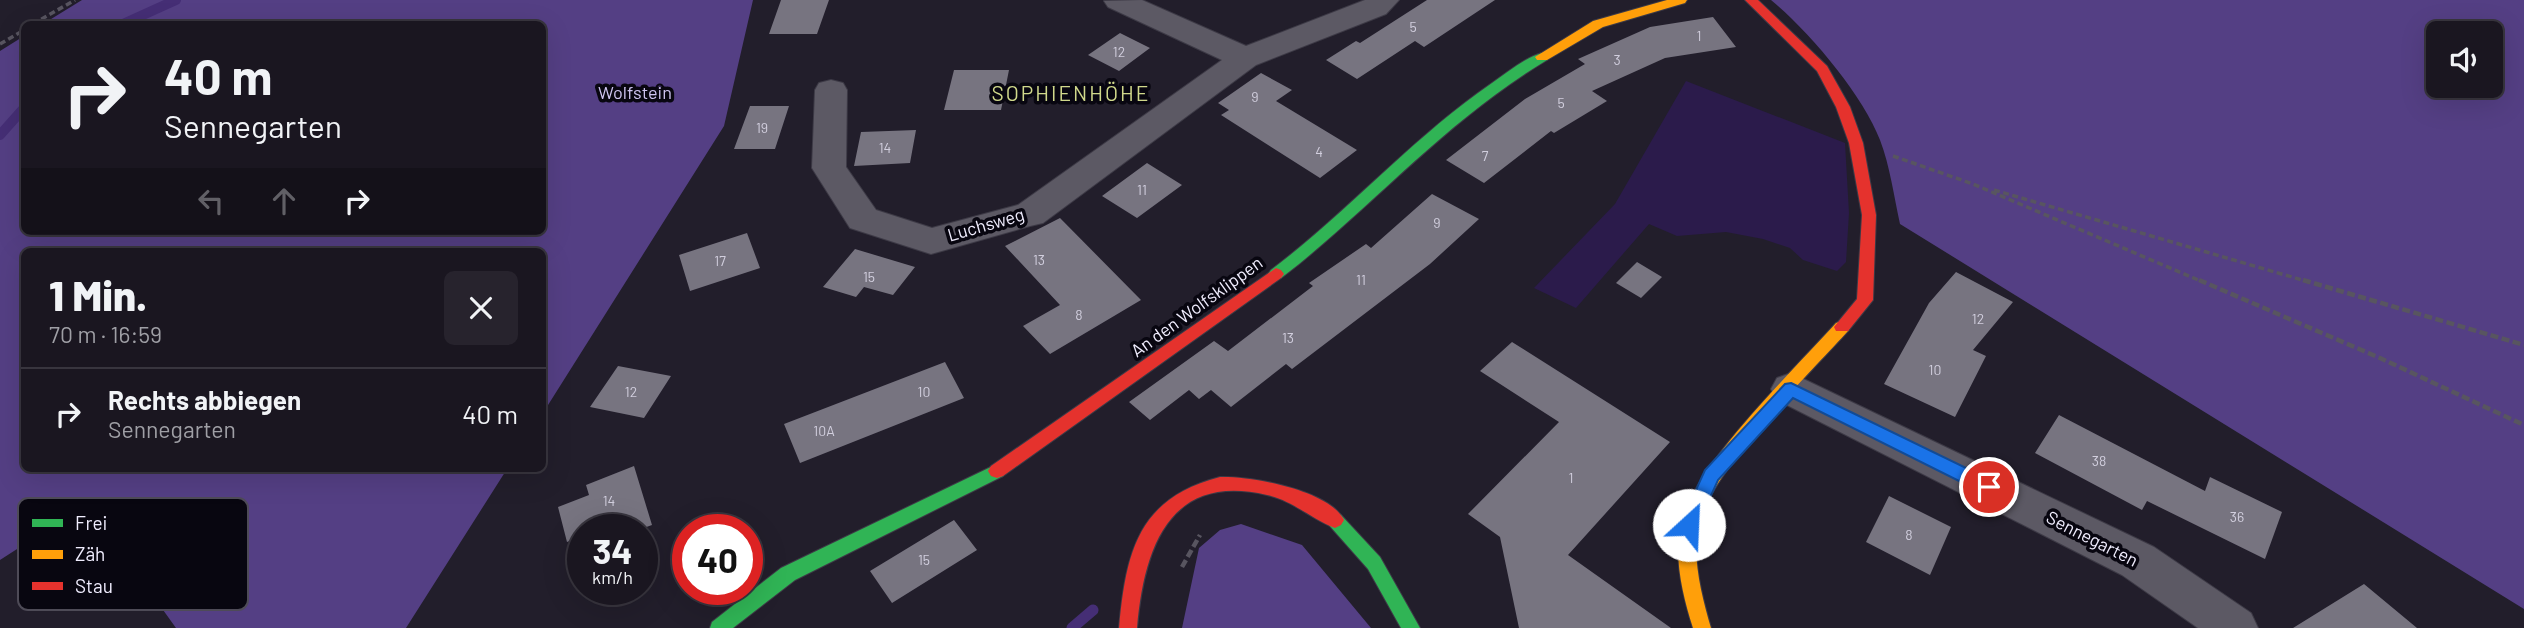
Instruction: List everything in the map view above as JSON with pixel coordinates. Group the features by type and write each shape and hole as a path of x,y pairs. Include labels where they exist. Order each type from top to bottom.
{"street":[{"name":"Luchsweg","path":"831,90 829,168 863,219 931,241 1030,214 1245,58 1375,7 1384,0"},
{"name":"An den Wolfsklippen","path":"719,628 788,574 995,473 1304,254 1410,155 1496,84 1598,24 1681,0"},
{"path":"1702,628 1692,598 1689,525 1712,475 1791,389 1865,300 1869,215 1856,142 1843,107 1822,69 1751,0"},
{"path":"1119,1 1245,58"},
{"name":"Sennegarten","path":"1791,389 2138,561 2235,628"},
{"path":"1128,628 1131,596 1144,547 1159,519 1185,497 1216,484 1244,481 1286,492 1322,509 1365,549 1411,628"}],"path":[{"path":"38,21 75,0"},
{"path":"0,44 21,32"},
{"path":"1856,142 1973,184 2380,358 2524,425"},
{"path":"1973,184 2524,345"},
{"path":"1179,576 1200,534 1209,529"}],"shaded area":[{"path":"1686,81 1845,143 1849,213 1846,262 1837,271 1803,260 1790,248 1763,239 1726,232 1677,236 1649,224 1576,308 1534,288 1615,204"}],"green space":[{"name":"Wolfstein","path":"82,0 753,0 724,126 546,408 546,248 21,248 21,472 505,472 406,628 176,628 163,610 248,610 248,498 18,498 18,548 0,560 0,51 21,38 21,235 546,235 546,21 48,21"},
{"path":"1771,0 2524,0 2524,609 1900,224 1886,160 1872,122 1833,64"},
{"path":"1241,524 1302,545 1371,628 1182,628 1199,548 1220,530"}],"building":[{"path":"781,0 829,0 817,34 769,34"},
{"path":"1427,0 1495,0 1424,47 1415,41 1357,79 1326,60 1356,41 1360,43"},
{"path":"1713,17 1736,47 1665,58 1592,91 1607,101 1554,133 1551,131 1484,183 1446,160 1525,99 1585,64 1578,59 1650,27"},
{"path":"1120,33 1150,48 1119,71 1088,55"},
{"path":"954,70 1009,70 1001,110 944,110"},
{"path":"1261,73 1292,90 1276,101 1357,150 1320,178 1221,115 1229,110 1218,103"},
{"path":"750,106 789,106 775,149 734,149"},
{"path":"916,130 910,163 854,166 861,132"},
{"path":"1147,163 1182,185 1137,218 1102,196"},
{"path":"1432,194 1479,219 1430,264 1292,369 1286,364 1231,407 1211,390 1199,399 1189,390 1150,420 1129,402 1214,341 1228,351 1313,286 1309,283 1366,244 1371,248"},
{"path":"1060,218 1141,300 1050,354 1023,326 1060,305 1005,246"},
{"path":"747,233 760,268 690,291 679,255"},
{"path":"855,249 915,267 893,295 864,287 856,297 823,287"},
{"path":"1637,262 1662,277 1641,298 1616,283"},
{"path":"1956,272 2013,302 1973,350 1986,356 1955,417 1884,384 1929,303"},
{"path":"1512,342 1670,442 1568,555 1671,628 1519,628 1500,537 1468,514 1559,422 1480,371"},
{"path":"945,362 964,398 800,463 784,424"},
{"path":"618,366 671,376 644,418 590,407"},
{"path":"2059,415 2205,491 2210,477 2282,512 2265,559 2147,501 2142,510 2035,453"},
{"path":"634,466 649,514 567,514 567,542 558,507 589,495 586,485"},
{"path":"1889,496 1951,527 1930,575 1866,542"},
{"path":"954,520 977,550 892,603 870,571"},
{"path":"2364,584 2417,628 2293,628"}],"waterway":[{"path":"130,21 176,0"},
{"path":"0,135 21,111"},
{"path":"1072,628 1093,610"}],"traffic: fast":[{"path":"1276,274 1328,232 1441,129 1490,91 1542,57"},
{"path":"719,628 788,574 997,471"},
{"path":"1335,520 1374,563 1411,628"}],"traffic: slow":[{"path":"1542,57 1598,24 1681,0"},
{"path":"1702,628 1695,604 1688,552 1689,527 1696,507 1710,482 1754,424 1842,327"}],"traffic: jam":[{"path":"1751,0 1822,69 1843,107 1856,143 1869,215 1865,300 1842,327"},
{"path":"997,471 1276,274"},
{"path":"1128,628 1136,572 1144,545 1158,521 1176,502 1197,490 1220,484 1268,488 1292,495 1335,520"}],"district":[{"name":"SOPHIENHÖHE","path":"1071,94"}],"route":[{"path":"1689,525 1712,475 1791,389 1989,487"}]}
